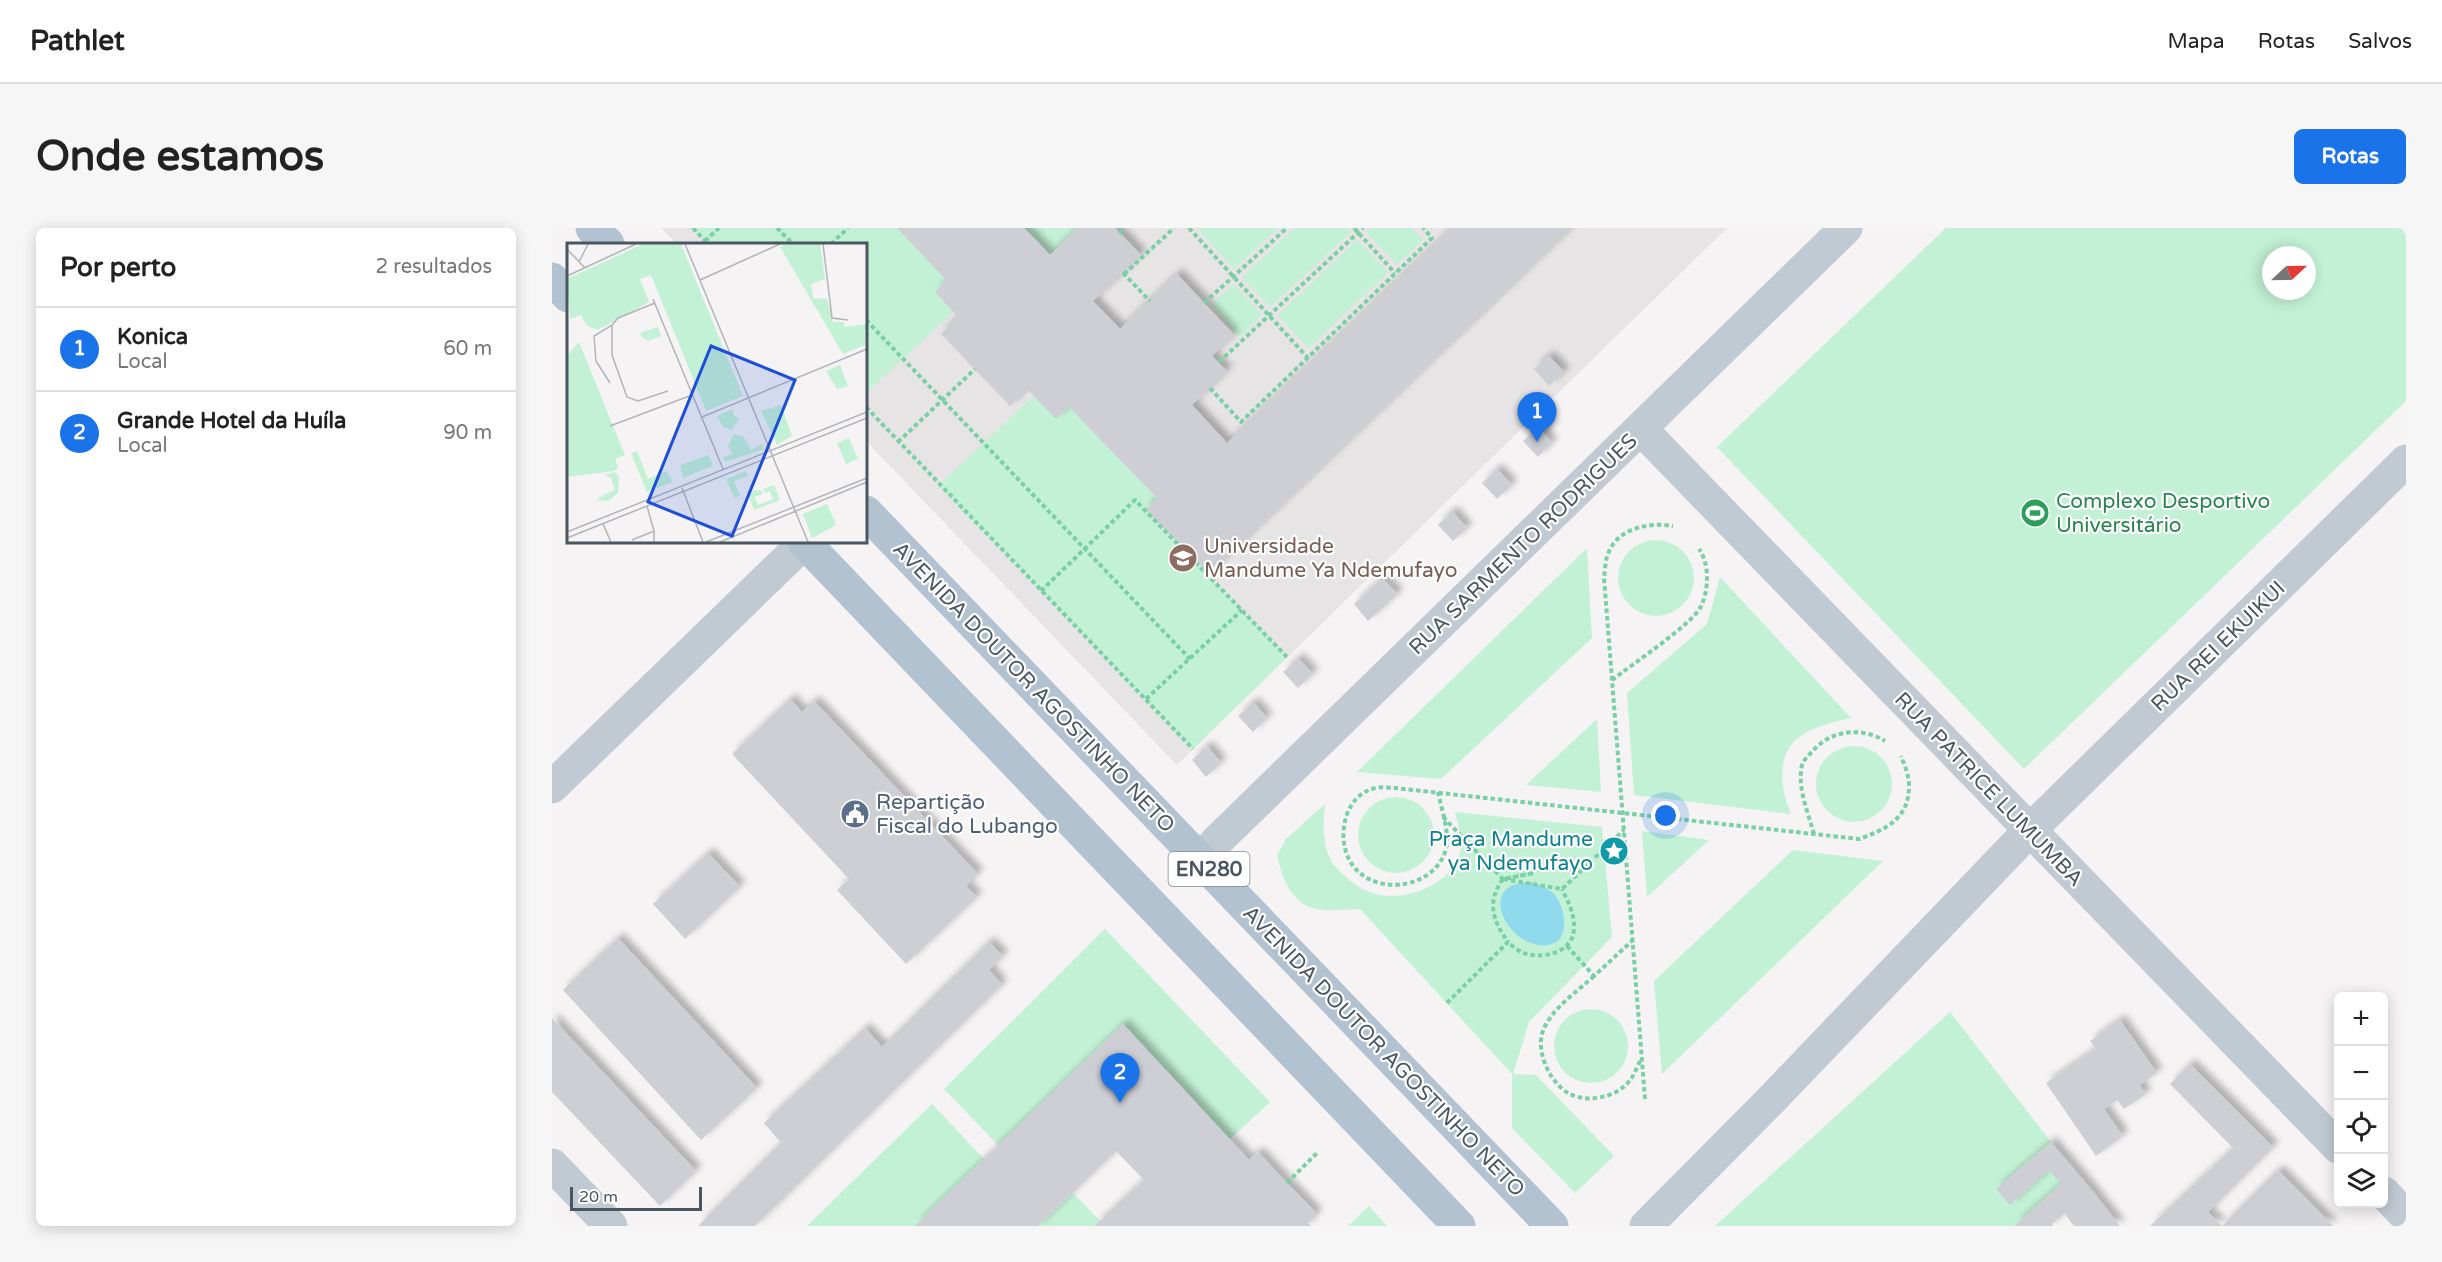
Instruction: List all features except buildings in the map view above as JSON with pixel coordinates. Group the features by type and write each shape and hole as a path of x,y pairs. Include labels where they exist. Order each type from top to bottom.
{"main road":[{"path":"592,228 607,243"},
{"path":"552,279 567,295"},
{"name":"AVENIDA DOUTOR AGOSTINHO NETO","path":"867,513 1552,1226"},
{"name":"EN280","path":"806,543 1459,1226"}],"street":[{"name":"RUA SARMENTO RODRIGUES","path":"1200,860 1225,833 1846,228"},
{"name":"RUA PATRICE LUMUMBA","path":"1641,429 2334,1143"},
{"name":"RUA REI EKUIKUI","path":"1646,1226 1772,1100 2030,831 2406,461"},
{"path":"552,787 804,543"},
{"path":"552,1165 611,1226"},
{"path":"2388,1197 2406,1216"}],"path":[{"path":"693,228 707,243 719,228"},
{"path":"777,228 792,243"},
{"path":"832,243 848,228"},
{"path":"1150,301 1123,273 1174,228"},
{"path":"1189,228 1308,358"},
{"path":"1204,303 1287,228"},
{"path":"1354,228 1395,273"},
{"path":"1219,363 1363,228"},
{"path":"1210,388 1241,422 1432,238 1423,228"},
{"path":"867,321 1190,659"},
{"path":"898,442 975,369"},
{"path":"867,409 1193,749"},
{"path":"1041,591 1135,500 1287,657"},
{"path":"1645,1099 1604,578 1608,553 1619,537 1636,527 1655,523 1673,526"},
{"path":"1612,680 1688,621 1700,608 1707,582 1704,557 1698,548"},
{"path":"1146,700 1242,610"},
{"path":"1814,834 1801,791 1802,763 1818,743 1843,733 1871,733 1890,744"},
{"path":"1438,792 1447,843 1439,864 1418,881 1394,886 1371,881 1353,866 1343,840 1344,821 1353,802 1372,789 1395,788 1438,792 1859,839 1885,830 1904,811 1910,783 1899,750"},
{"path":"1443,817 1503,879 1562,889"},
{"path":"1562,889 1624,830"},
{"path":"1503,879 1534,873 1517,875 1503,879 1494,890 1492,907 1498,929 1508,942 1522,953 1539,956 1553,953 1567,946 1573,935 1571,905 1562,889"},
{"path":"1633,939 1553,1015 1542,1034 1541,1055 1550,1072 1565,1091 1584,1099 1611,1095 1630,1081 1641,1057"},
{"path":"1447,1003 1508,942"},
{"path":"1567,946 1594,976"},
{"path":"1287,1183 1318,1152"}],"shaded area":[{"name":"Universidade Mandume Ya Ndemufayo","path":"661,228 1727,228 1177,765 867,442 867,243 676,243"}],"green space":[{"path":"693,228 897,228 946,280 935,292 953,312 867,392 867,243 707,243"},
{"path":"1024,228 1078,228 1050,255"},
{"path":"1197,228 1278,228 1234,269"},
{"path":"1295,228 1347,228 1351,232 1270,307 1242,277"},
{"path":"1370,228 1411,228 1423,240 1397,264 1366,232"},
{"name":"Complexo Desportivo Universitário","path":"1946,228 2406,228 2406,401 2024,769 1717,447"},
{"path":"1357,240 1388,272 1309,348 1278,315"},
{"path":"1234,284 1262,315 1239,337 1211,305"},
{"path":"1034,396 1069,407 1157,498 1145,511 1287,657 1193,749 939,485"},
{"path":"1656,540 1670,543 1683,551 1691,564 1694,578 1691,592 1683,605 1670,613 1656,616 1642,613 1629,605 1621,592 1618,578 1621,564 1629,551 1642,543"},
{"path":"1587,548 1592,638 1441,779 1357,772"},
{"path":"1720,577 1851,718 1811,730 1799,737 1786,753 1782,774 1787,805 1791,814 1634,795 1627,693 1707,624"},
{"path":"1597,719 1601,792 1526,785"},
{"path":"1854,746 1868,749 1881,757 1889,770 1892,784 1889,798 1881,811 1868,819 1854,822 1840,819 1827,811 1819,798 1816,784 1819,770 1827,757 1840,749"},
{"path":"1396,797 1410,800 1423,808 1431,821 1434,835 1431,849 1423,862 1410,870 1396,873 1382,870 1369,862 1361,849 1358,835 1361,821 1369,808 1382,800"},
{"path":"1325,804 1325,841 1332,862 1356,885 1384,896 1409,894 1422,890 1444,877 1453,868 1459,857 1461,846 1455,812 1602,827 1612,937 1529,1022 1513,1074 1536,1075 1614,1156 1575,1193 1512,1128 1512,1074 1360,909 1317,909 1300,902 1289,889 1277,855 1286,839"},
{"path":"1642,831 1709,840 1647,897"},
{"path":"1793,850 1883,861 1662,1074 1654,981"},
{"path":"1105,929 1270,1102 1230,1139 999,1146 944,1089"},
{"path":"1584,1009 1598,1009 1612,1015 1622,1025 1628,1039 1626,1060 1612,1077 1598,1083 1584,1083 1570,1077 1560,1067 1554,1053 1554,1039 1560,1025 1570,1015"},
{"path":"1950,1012 2051,1142 2091,1189 2050,1226 1715,1226"},
{"path":"932,1104 984,1159 915,1226 807,1226"},
{"path":"1073,1193 1100,1221 1094,1226 1038,1226"},
{"path":"1369,1206 1387,1226 1348,1226"}],"water":[{"path":"1531,882 1553,893 1562,908 1563,932 1555,943 1536,945 1525,940 1515,933 1503,914 1500,904 1502,895 1508,888 1516,884"}],"place":[{"name":"Konica","path":"1537,442"},
{"name":"Complexo Desportivo Universitário","path":"2035,513"},
{"name":"Universidade Mandume Ya Ndemufayo","path":"1183,558"},
{"name":"Repartição Fiscal do Lubango","path":"855,814"},
{"name":"Praça Mandume ya Ndemufayo","path":"1614,851"},
{"name":"Grande Hotel da Huíla","path":"1120,1103"}]}
